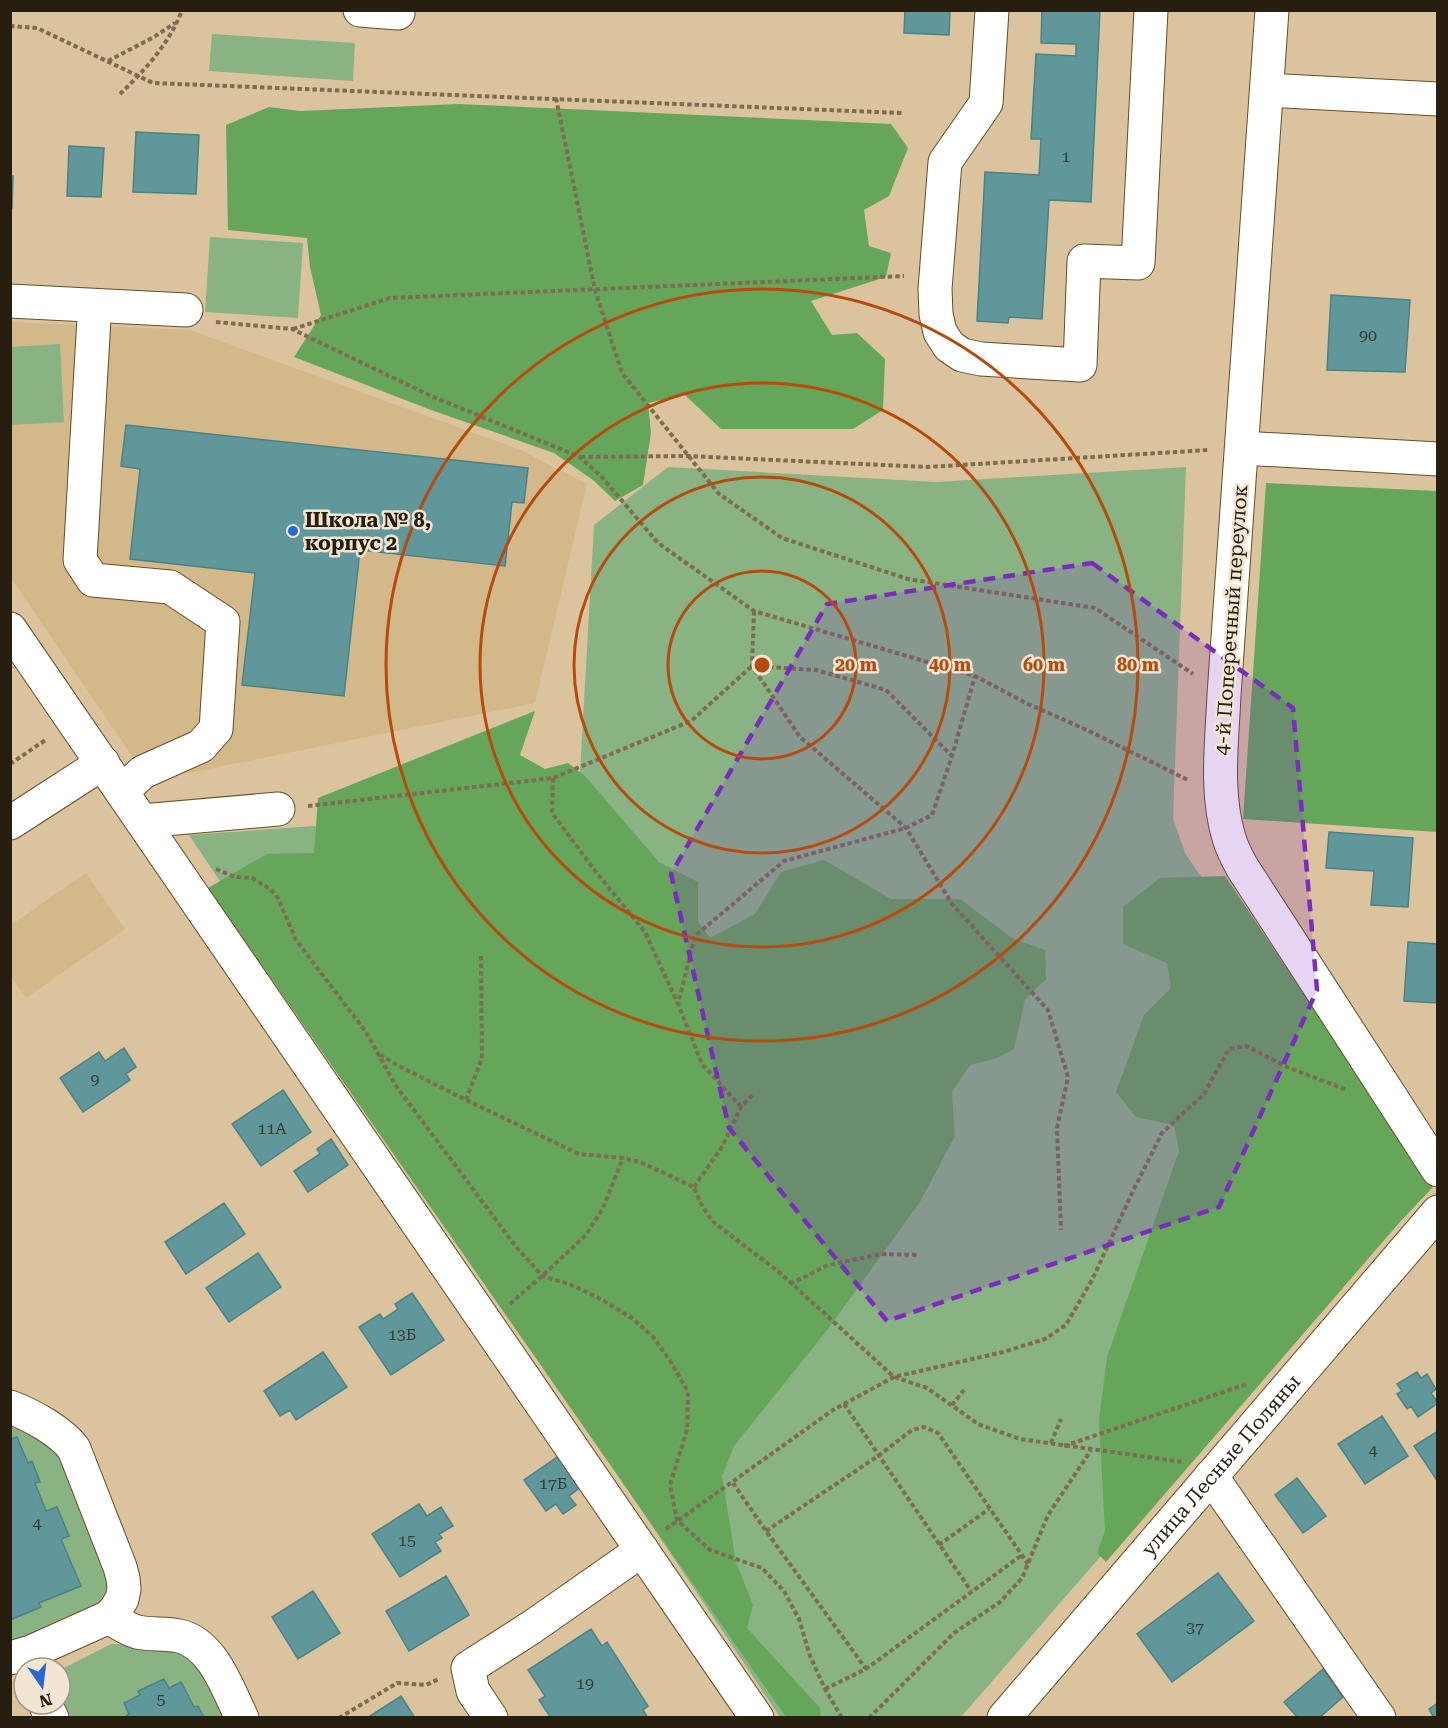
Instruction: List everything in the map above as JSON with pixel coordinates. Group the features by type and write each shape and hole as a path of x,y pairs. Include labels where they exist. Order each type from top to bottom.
{"street":[{"path":"360,10 398,13 398,10"},
{"path":"992,10 986,103 945,162 934,289 940,332 949,346 962,355 981,359 1080,365 1084,261 1138,264 1151,10"},
{"name":"4-й Поперечный переулок","path":"1272,10 1224,695 1222,812 1229,840 1242,867 1437,1170"},
{"path":"1267,90 1437,99"},
{"path":"10,300 199,315"},
{"path":"94,318 80,560 93,580 170,587 223,622 216,729 201,746 143,772 122,791"},
{"path":"1242,448 1437,459"},
{"path":"10,629 757,1718"},
{"path":"10,823 103,764"},
{"path":"142,821 278,809"},
{"name":"улица Лесные Поляны","path":"1004,1718 1437,1212"},
{"path":"10,1407 60,1434 74,1449 120,1567 124,1589 122,1599 109,1617 29,1656"},
{"path":"1211,1476 1379,1718"},
{"path":"491,1718 473,1691 468,1668 532,1627 642,1550"},
{"path":"109,1617 136,1632 180,1636 200,1645 214,1663 242,1718"}],"path":[{"path":"120,94 139,76 164,44 182,10"},
{"path":"107,61 154,37 178,21"},
{"path":"10,26 37,28 153,83 902,113"},
{"path":"556,98 595,290 622,373 719,494 782,537 908,579 1095,609 1224,695"},
{"path":"292,329 390,298 909,276 936,277"},
{"path":"199,315 292,329 431,396 580,457 601,476 658,543 754,611 975,676 1026,703 1089,731 1194,783"},
{"path":"580,457 688,456 927,467 1242,448"},
{"path":"754,611 752,666 800,738 906,828 952,904 1048,1010 1068,1077 1057,1128 1061,1230"},
{"path":"278,809 553,778 692,721 752,666 816,670 886,690 952,756"},
{"path":"678,1004 695,936 784,861 906,828 932,815 975,676"},
{"path":"10,764 74,721"},
{"path":"553,778 552,813 645,932 702,1064 741,1107"},
{"path":"214,868 235,877 252,878 270,889 278,898 296,940 366,1032 396,1086 514,1244 542,1276 569,1284 597,1297 632,1318 653,1337 688,1392 687,1430 670,1485 677,1521 710,1550 762,1568 784,1592 799,1619 810,1656 825,1689 842,1718"},
{"path":"466,1100 482,1058 481,956"},
{"path":"642,1550 677,1521 833,1410 894,1377 1003,1352 1045,1338 1066,1324 1092,1280 1162,1133 1204,1094 1229,1049 1246,1046 1287,1067 1347,1090"},
{"path":"379,1054 466,1100 579,1154 640,1162 694,1187 712,1221 779,1272 894,1377 927,1388 978,1424 1020,1439 1189,1462 1211,1476"},
{"path":"694,1187 722,1147 741,1107 754,1093"},
{"path":"487,1324 586,1235 603,1208 623,1158"},
{"path":"790,1284 828,1265 882,1254 917,1255"},
{"path":"1063,1446 1247,1384"},
{"path":"952,1405 964,1390"},
{"path":"844,1404 971,1591"},
{"path":"1051,1443 1061,1419"},
{"path":"766,1531 878,1456 912,1430 924,1427 939,1433 1028,1564"},
{"path":"869,1718 954,1633 1000,1602 1022,1578 1048,1515 1091,1450"},
{"path":"733,1483 866,1669"},
{"path":"939,1545 989,1509"},
{"path":"825,1689 866,1669 1022,1555"},
{"path":"339,1718 397,1683 426,1684 468,1668"}],"highlighted area":[{"path":"1092,563 1293,708 1317,990 1219,1207 887,1321 729,1128 671,874 827,604"}],"shaded area":[{"name":"Школа № 8, корпус 2","path":"10,322 190,330 521,450 587,484 535,703 149,781 11,578"},
{"path":"86,873 125,929 26,998 11,976 11,925"}],"green space":[{"path":"212,34 355,43 353,81 209,71"},
{"path":"459,104 891,124 908,148 889,196 864,210 869,246 891,253 886,277 811,301 832,335 857,333 885,359 883,410 853,429 721,429 685,395 648,403 651,433 643,485 615,501 593,480 554,453 431,410 294,357 321,315 310,267 307,238 228,230 226,125 269,107 300,111"},
{"path":"210,237 303,243 298,318 205,312"},
{"path":"60,344 64,422 11,425 11,347"},
{"path":"668,467 936,482 1186,467 1173,818 1185,853 1418,1191 961,1717 780,1717 189,835 578,807 594,525"},
{"path":"1266,483 1437,491 1437,832 1243,819"},
{"path":"535,711 520,755 545,769 568,763 585,776 659,862 698,882 698,922 710,938 755,914 781,872 824,860 891,899 960,899 1012,938 1045,950 1046,979 1025,1000 1014,1049 997,1058 970,1065 952,1092 955,1136 920,1202 828,1329 734,1446 722,1476 736,1562 753,1605 747,1628 820,1708 821,1717 786,1717 208,888 267,854 314,853 318,798"},
{"path":"1225,876 1433,1187 1399,1223 1106,1562 1097,1553 1105,1531 1099,1420 1107,1357 1179,1151 1174,1125 1136,1117 1116,1092 1144,1015 1171,988 1167,963 1123,944 1123,907 1160,878"},
{"path":"10,1420 59,1448 109,1570 107,1602 10,1646"},
{"path":"111,1644 163,1646 193,1655 228,1717 204,1717 198,1706 194,1707 181,1682 169,1688 164,1679 139,1691 140,1695 124,1703 129,1714 123,1717 65,1717 72,1716 72,1664"}],"building":[{"path":"905,10 950,10 949,35 904,33"},
{"path":"1042,10 1100,10 1091,202 1049,200 1042,319 1009,317 1008,323 977,321 985,172 1039,175 1041,139 1031,139 1036,54 1076,56 1076,44 1041,43"},
{"path":"136,132 199,135 196,194 133,192"},
{"path":"69,146 104,148 101,197 67,196"},
{"path":"10,176 13,176 12,208 10,208"},
{"path":"1331,295 1410,300 1405,372 1327,370"},
{"path":"126,425 528,468 524,503 512,502 505,566 360,550 344,696 242,685 255,573 130,559 140,469 121,466"},
{"path":"1329,832 1413,838 1408,907 1371,905 1374,871 1326,868"},
{"path":"1408,942 1438,944 1438,1003 1404,1001"},
{"path":"124,1048 136,1067 126,1074 130,1080 83,1112 60,1078 99,1052 105,1061"},
{"path":"283,1090 311,1132 261,1166 232,1124"},
{"path":"331,1139 348,1165 308,1192 294,1171 320,1154 317,1149"},
{"path":"224,1203 245,1234 186,1274 165,1242"},
{"path":"258,1253 281,1287 229,1322 206,1288"},
{"path":"412,1293 444,1340 391,1375 359,1327 380,1314 383,1319 398,1309 395,1304"},
{"path":"323,1352 347,1387 296,1420 290,1410 280,1416 264,1391"},
{"path":"1417,1372 1421,1378 1427,1374 1436,1389 1431,1393 1438,1403 1418,1417 1411,1406 1407,1409 1397,1394 1402,1391 1397,1384"},
{"path":"1382,1416 1408,1456 1365,1484 1338,1444"},
{"path":"1438,1431 1438,1482 1414,1446"},
{"path":"17,1437 28,1463 32,1461 40,1482 35,1483 46,1511 57,1507 69,1536 61,1539 81,1586 39,1603 41,1607 10,1620 10,1439"},
{"path":"560,1455 582,1486 569,1496 576,1505 563,1514 556,1504 546,1511 524,1480"},
{"path":"1297,1478 1326,1516 1303,1533 1275,1495"},
{"path":"419,1504 427,1516 441,1507 453,1526 439,1534 442,1538 435,1542 441,1551 400,1577 372,1534"},
{"path":"1218,1573 1254,1621 1172,1682 1137,1634"},
{"path":"446,1576 469,1615 409,1651 386,1611"},
{"path":"313,1591 340,1633 298,1659 272,1617"},
{"path":"591,1629 602,1646 607,1642 648,1706 643,1710 648,1718 551,1718 539,1700 545,1696 528,1670"},
{"path":"1323,1669 1343,1697 1319,1718 1298,1718 1284,1702"},
{"path":"164,1679 169,1688 181,1682 194,1707 198,1706 204,1718 123,1718 129,1714 124,1703 140,1695 138,1691"},
{"path":"401,1696 415,1718 367,1718"},
{"path":"1438,1703 1438,1718 1434,1718 1429,1709"}],"place":[{"name":"Школа № 8, корпус 2","path":"293,531"}]}
